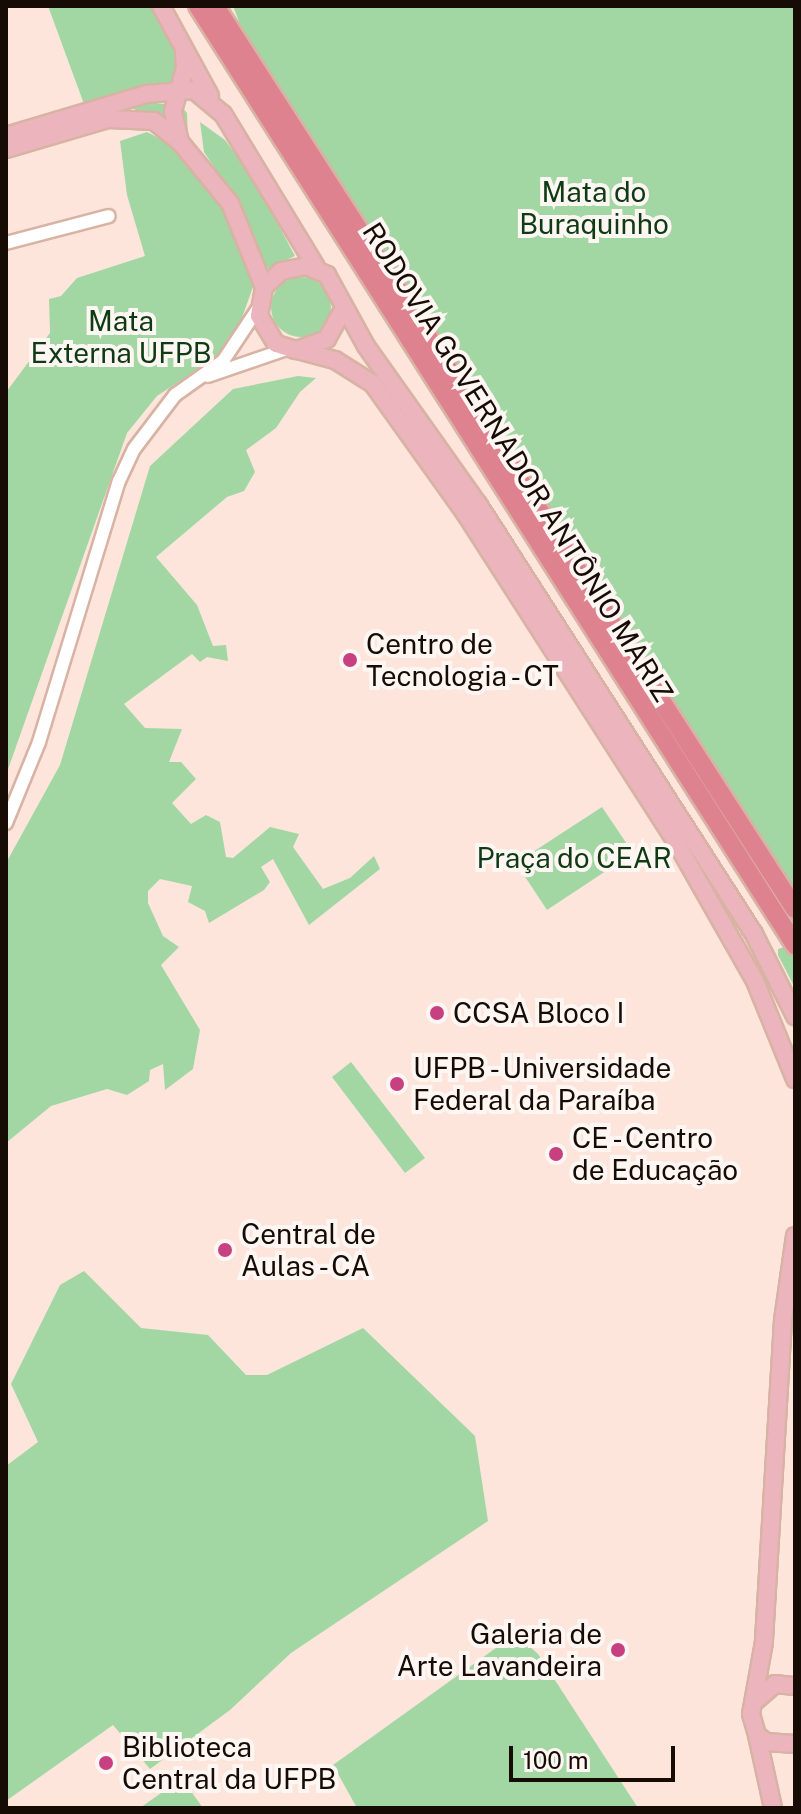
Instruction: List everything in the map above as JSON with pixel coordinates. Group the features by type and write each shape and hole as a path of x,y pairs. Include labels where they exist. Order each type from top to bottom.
{"highway":[{"name":"RODOVIA GOVERNADOR ANTÔNIO MARIZ","path":"198,6 795,945"},
{"name":"RODOVIA GOVERNADOR ANTÔNIO MARIZ","path":"215,6 795,909"}],"main road":[{"path":"161,6 184,51 316,267 334,285 344,308 478,504 754,934 795,1016"},
{"path":"180,142 173,111 180,88 184,51"},
{"path":"6,136 180,88 194,90 223,114"},
{"path":"6,149 126,116 154,121 180,142 230,203 261,295 262,327 291,349 335,360 373,384 465,513 675,840 755,981 795,1079"},
{"path":"261,295 281,271 316,267"},
{"path":"291,349 327,339 344,308"},
{"path":"773,1808 753,1704 764,1642 783,1320 795,1236"},
{"path":"753,1704 775,1684 795,1686"},
{"path":"757,1735 777,1746 795,1744"}],"street":[{"path":"6,243 109,216"},
{"path":"6,823 39,742 119,481 154,420 175,395 201,378 247,331 261,295"},
{"path":"201,378 291,349"}],"green space":[{"path":"48,6 154,6 184,68 174,85 135,88 84,104"},
{"name":"Mata do Buraquinho","path":"233,6 795,6 795,893 243,32"},
{"path":"147,102 181,106 187,113 188,138 164,118 126,107"},
{"path":"200,122 225,140 253,178 295,256 266,269 246,216 204,152"},
{"name":"Mata Externa UFPB","path":"147,132 166,142 209,187 230,221 253,287 239,326 219,355 157,396 127,433 6,775 7,391 50,333 49,299 61,296 77,278 145,256 127,195 120,141"},
{"path":"301,277 313,279 322,286 329,295 329,319 322,328 313,335 301,337 289,335 280,328 273,319 271,307 273,295 280,286 289,279"},
{"path":"298,376 316,378 300,392 276,428 246,450 255,472 244,491 227,497 156,557 197,605 213,646 226,645 228,661 207,657 200,662 192,654 124,704 145,728 182,729 169,762 181,762 196,779 172,803 191,824 206,815 220,822 226,857 233,858 270,827 299,834 293,847 323,889 350,878 374,856 380,869 309,925 273,859 261,867 270,882 264,890 209,923 205,911 188,902 192,886 160,879 148,891 148,903 163,936 179,947 161,965 200,1030 193,1069 165,1090 163,1064 150,1070 149,1081 127,1095 107,1089 51,1106 6,1143 6,863 60,765 150,466 233,389"},
{"name":"Praça do CEAR","path":"602,807 633,853 547,910 516,863"},
{"path":"785,947 795,957 795,988 778,955 778,949"},
{"path":"351,1062 425,1158 405,1173 332,1077"},
{"path":"84,1271 141,1328 208,1335 246,1375 267,1375 363,1328 475,1436 488,1521 291,1653 230,1710 150,1769 113,1725 6,1801 6,1466 38,1442 11,1384 60,1285"},
{"path":"507,1640 528,1645 538,1654 638,1808 357,1808 333,1765"},
{"path":"183,1780 203,1808 140,1808 161,1793"}],"place":[{"name":"Centro de Tecnologia - CT","path":"350,660"},
{"name":"CCSA Bloco I","path":"437,1013"},
{"name":"UFPB - Universidade Federal da Paraíba","path":"397,1084"},
{"name":"CE - Centro de Educação","path":"556,1154"},
{"name":"Central de Aulas - CA","path":"225,1250"},
{"name":"Galeria de Arte Lavandeira","path":"618,1650"},
{"name":"Biblioteca Central da UFPB","path":"106,1763"}]}
